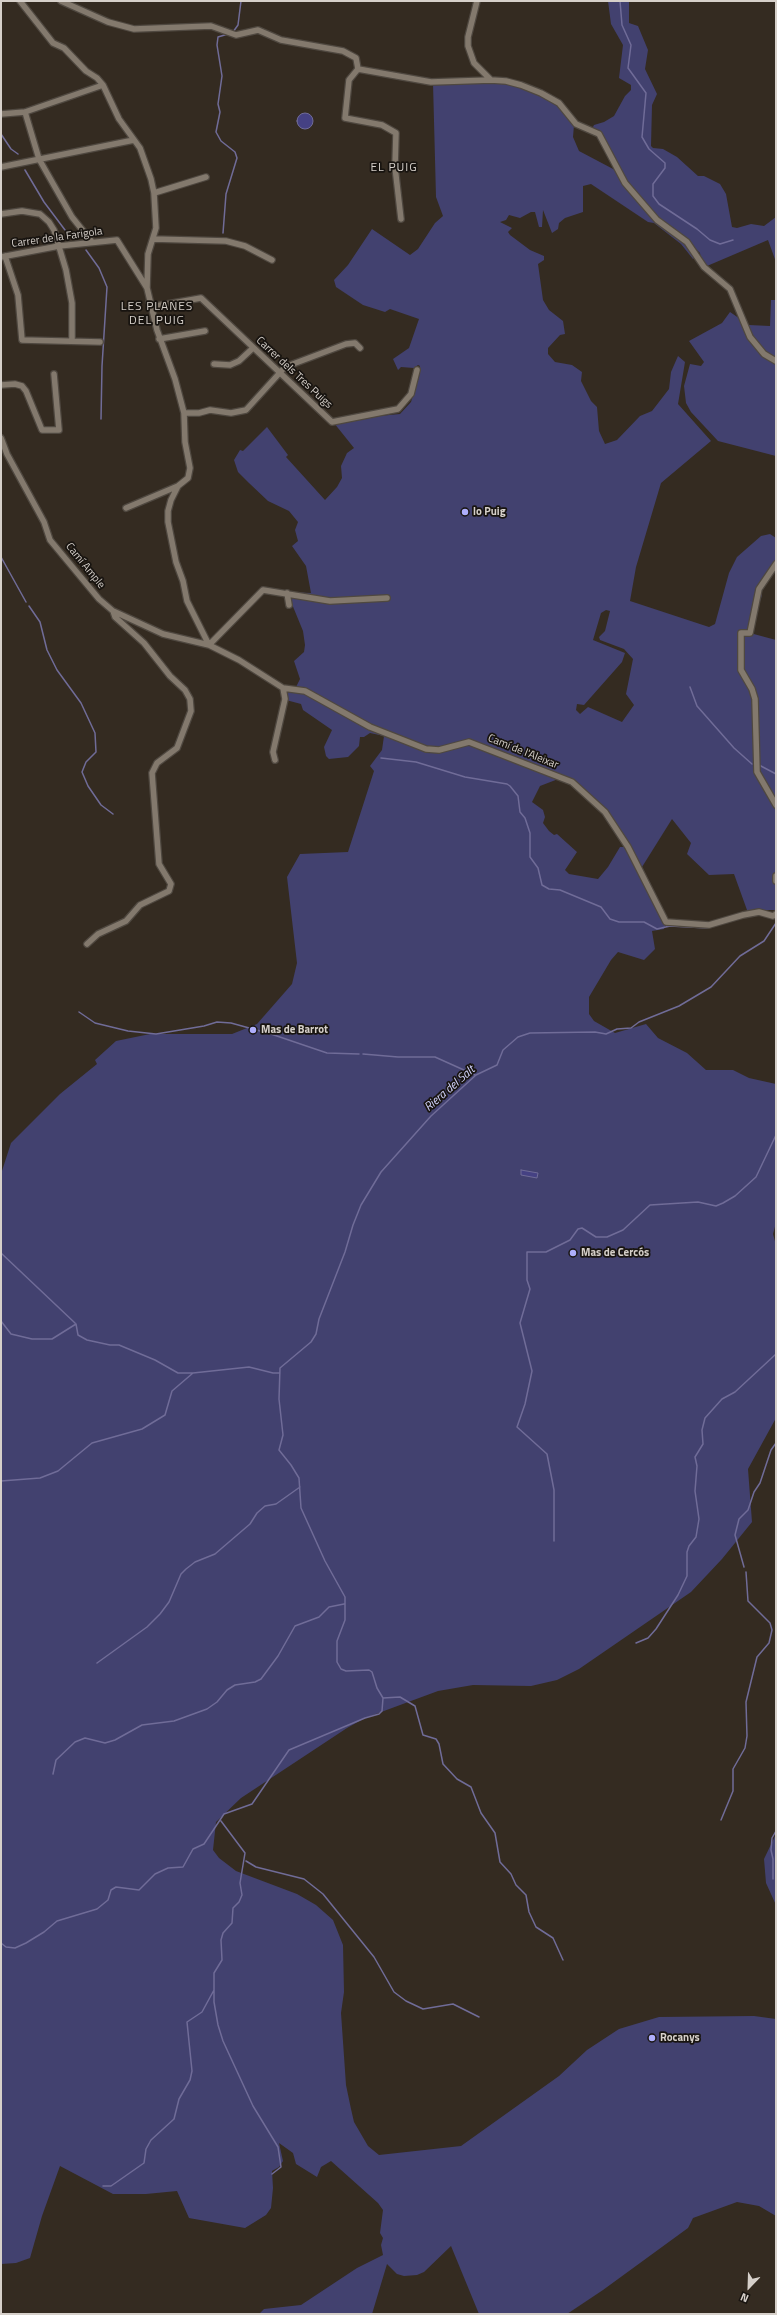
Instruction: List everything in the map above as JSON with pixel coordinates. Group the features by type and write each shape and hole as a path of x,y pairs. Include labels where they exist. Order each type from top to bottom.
{"street":[{"path":"20,1 53,43 64,48 81,67 103,85 119,119 134,140 145,160 154,193 156,228 148,254 147,288 149,302 159,339 175,379 184,413 190,474 178,486 126,508"},
{"path":"61,1 108,22 134,29 211,26 236,35 258,30 281,40 343,51 356,58 358,69"},
{"path":"477,1 468,37 468,46 474,63 491,80"},
{"path":"358,69 431,82 491,80 521,84 559,103 576,124 599,134 625,183 657,220 687,242 704,267 730,288 750,337 764,354 776,361"},
{"path":"358,69 348,80 345,118 382,125 396,133 396,167 402,219"},
{"path":"1,114 25,112 103,85"},
{"path":"25,112 39,159 72,216 92,242"},
{"path":"1,166 134,140"},
{"path":"154,193 206,178"},
{"path":"1,214 22,211 40,214 49,222 54,230 72,303 72,340"},
{"path":"153,239 226,240 245,246 272,260"},
{"name":"Carrer de la Farigola","path":"3,256 59,246 117,240 147,288"},
{"path":"3,256 18,295 22,340 72,340 100,342"},
{"name":"Carrer dels Tres Puigs","path":"149,302 156,306 201,298 252,348 332,422 398,409 411,394 417,370"},
{"path":"159,339 205,330"},
{"path":"184,413 199,413 210,410 231,413 246,410 278,372 299,361 346,344 355,343 360,348"},
{"path":"214,364 234,363 246,356 252,348"},
{"path":"1,385 15,384 26,390 42,430 59,430 54,374"},
{"name":"Camí Ample","path":"1,438 7,454 44,522 50,540 98,599 113,611 163,634 209,645"},
{"path":"178,486 168,510 176,562 183,581 187,601 209,645 263,590 330,601 387,598"},
{"path":"776,564 759,588 750,633 741,633 741,670 752,689 755,699 757,772 776,805"},
{"path":"287,593 289,604"},
{"path":"87,944 98,934 126,921 140,905 170,891 171,884 159,864 152,773 157,763 177,748 191,711 190,699 185,690 170,676 144,643 115,617 113,611"},
{"name":"Camí de l'Aleixar","path":"209,645 239,660 283,688 305,691 370,727 426,749 439,750 469,742 572,782 605,812 628,847 666,922 709,925 759,912 773,916 776,914"},
{"path":"273,759 273,752 285,699 283,688"},
{"path":"776,876 776,882"}],"shaded area":[{"path":"608,1 629,1 629,23 638,26 648,50 645,69 657,94 652,105 651,146 653,148 663,149 677,157 698,176 704,176 720,184 726,194 732,227 737,228 751,224 764,226 776,217 776,262 768,240 707,266 701,260 700,253 674,228 658,219 627,182 612,151 593,127 594,125 604,122 614,116 625,96 631,90 631,85 619,78 623,45 611,24"},
{"path":"494,81 521,86 558,104 574,125 573,137 579,151 615,170 650,217 685,241 695,257 693,259 681,244 654,223 648,222 591,184 583,186 583,212 565,218 559,223 558,229 552,233 543,210 542,227 539,227 535,212 531,212 520,218 509,215 506,220 500,222 512,228 508,232 510,235 530,250 544,256 544,260 538,264 543,300 549,310 563,321 565,334 560,335 548,348 548,354 555,362 572,365 582,372 581,381 591,401 597,407 599,431 605,444 617,440 640,416 652,411 669,389 671,372 678,356 685,362 678,404 711,441 661,483 636,567 630,601 709,627 715,624 729,573 737,557 761,536 770,534 776,538 776,565 762,588 762,595 750,633 776,640 776,910 747,910 734,874 709,875 687,854 691,843 672,819 642,867 607,810 566,776 540,786 532,802 543,810 545,817 543,823 549,831 554,835 557,834 577,852 565,870 569,874 598,879 608,867 620,847 624,847 666,923 664,929 652,931 655,949 644,960 618,952 611,960 589,997 589,1014 594,1021 615,1033 646,1024 658,1038 687,1053 706,1070 733,1070 749,1078 776,1084 776,1223 773,1234 776,1245 776,1418 748,1469 752,1522 722,1559 691,1592 579,1669 557,1680 531,1686 473,1685 438,1691 365,1718 347,1728 241,1798 216,1822 213,1850 219,1858 236,1871 297,1894 316,1905 333,1920 343,1945 344,1992 341,2013 346,2085 354,2122 368,2146 379,2155 461,2146 559,2076 587,2050 619,2029 659,2017 754,2016 776,2019 776,2216 759,2206 737,2202 693,2218 688,2228 603,2290 567,2314 479,2314 451,2246 424,2272 417,2275 404,2276 397,2274 387,2264 372,2314 259,2314 264,2309 301,2305 357,2268 383,2255 381,2245 383,2238 380,2233 383,2210 378,2203 331,2161 321,2167 317,2177 296,2164 293,2153 279,2143 283,2161 279,2167 272,2171 273,2188 271,2208 266,2215 245,2228 189,2218 177,2191 146,2194 113,2194 60,2166 42,2216 30,2258 16,2263 1,2264 1,1174 11,1143 60,1094 97,1064 95,1060 116,1041 150,1034 232,1034 257,1024 292,984 297,963 287,877 300,854 348,852 374,771 370,766 382,750 384,736 370,733 364,737 360,737 359,746 348,757 329,759 326,756 324,747 332,730 303,710 301,704 286,700 286,691 294,691 300,679 294,661 304,652 305,645 303,631 287,592 311,593 306,566 292,546 298,541 295,530 298,522 289,511 268,501 249,483 238,472 234,460 240,450 243,451 267,427 288,455 286,457 325,500 337,487 342,478 341,466 347,453 354,448 334,423 368,417 400,414 411,402 419,377 420,366 418,365 414,368 401,367 398,370 393,359 409,348 419,319 390,309 385,312 363,305 336,287 334,280 348,265 372,229 410,255 418,249 435,223 443,216 436,197 433,83","holes":["606,610 610,611 605,631 599,637 600,640 624,649 633,659 626,694 634,705 622,722 588,707 580,714 576,710 577,704 584,705 622,662 625,653 593,640 601,613"]},
{"path":"302,113 308,113 313,118 311,127 308,129 302,129 297,124 297,118"},
{"path":"771,300 776,300 776,456 718,441 691,412 686,403 684,386 690,364 701,366 704,362 689,341 722,323 730,312 749,325 770,326"},
{"path":"521,1170 538,1173 537,1178 521,1175"},
{"path":"776,1834 776,1905 766,1883 764,1859"}],"waterway":[{"path":"233,32 238,25 241,1"},
{"path":"620,1 622,25 631,45 628,68 646,93 642,137 649,149 665,163 665,168 653,184 653,196 659,204 697,229 710,240 720,244 733,240"},
{"path":"223,233 226,194 237,158 235,152 221,141 216,132 220,112 218,104 222,76 217,45 218,37 228,34"},
{"path":"1,134 11,149 18,154"},
{"path":"25,170 44,202 65,230 75,237"},
{"path":"86,250 99,268 107,287 102,366 101,419"},
{"path":"1,557 26,602"},
{"path":"29,606 40,622 47,650 57,670 81,703 95,733 96,752 86,762 82,772 88,786 101,805 113,814"},
{"path":"690,687 697,706 734,748 752,764"},
{"path":"381,758 416,762 465,777 507,784 510,786 518,796 520,812 525,818 530,833 530,857 538,868 542,885 549,889 560,890 601,907 610,919 619,922 644,922 657,929 670,926 708,928"},
{"path":"759,765 776,774"},
{"name":"Riera del Salt","path":"1,1943 6,1947 15,1948 44,1932 57,1921 97,1909 108,1900 111,1890 116,1887 139,1890 155,1874 168,1868 183,1867 193,1849 204,1844 224,1814 252,1804 289,1750 365,1718 379,1714 382,1711 383,1698 377,1688 372,1672 369,1670 346,1671 341,1669 337,1662 337,1641 345,1620 345,1597 325,1561 301,1508 299,1478 279,1450 283,1435 279,1399 280,1368 311,1342 316,1334 319,1319 345,1252 361,1205 381,1172 431,1116 476,1075 497,1065 503,1050 518,1037 530,1033 595,1032 606,1034 617,1029 631,1028 639,1022 679,1006 711,987 740,956 764,941 776,923"},
{"path":"79,1012 95,1023 128,1031 156,1034 204,1026 217,1022 231,1023 271,1034 327,1053 359,1054"},
{"name":"Riera del Salt","path":"363,1054 398,1057 435,1057 475,1075"},
{"path":"554,1541 554,1490 547,1454 517,1427 525,1404 532,1371 520,1323 530,1289 527,1280 527,1252 546,1252 570,1240 578,1229 582,1228 596,1237 607,1237 623,1230 650,1205 698,1202 716,1206 723,1203 735,1196 756,1177 776,1135"},
{"path":"1,1253 75,1323"},
{"path":"1,1321 11,1334 32,1339 52,1339 76,1324 78,1335 87,1340 110,1345 119,1345 155,1360 178,1373 193,1373"},
{"path":"636,1643 648,1638 656,1629 678,1595 687,1576 687,1552 689,1546 696,1537 699,1519 695,1491 697,1466 695,1457 703,1444 702,1430 705,1418 722,1399 735,1392 776,1354"},
{"path":"1,1481 40,1478 58,1471 92,1443 142,1429 165,1415 172,1391 193,1373 249,1367 273,1373 280,1373"},
{"path":"744,1567 735,1535 739,1519 748,1510 754,1492 760,1483 771,1450 776,1443"},
{"path":"97,1663 147,1627 160,1614 169,1602 181,1574 186,1569 195,1562 215,1554 250,1524 257,1513 265,1506 276,1504 300,1487"},
{"path":"721,1820 733,1791 733,1769 745,1748 747,1736 746,1702 757,1657 769,1643 772,1630 770,1623 748,1601 746,1572"},
{"path":"53,1774 56,1760 75,1742 85,1738 105,1743 115,1740 142,1725 174,1721 207,1709 217,1702 227,1690 235,1685 255,1682 261,1679 278,1656 295,1626 319,1617 329,1607 344,1604"},
{"path":"383,1698 400,1697 415,1706 423,1735 436,1739 439,1744 443,1764 457,1779 471,1787 481,1813 495,1833 500,1862 511,1874 516,1885 526,1895 529,1912 536,1927 553,1938 563,1960"},
{"path":"103,2186 111,2186 144,2163 146,2149 151,2140 174,2119 179,2099 190,2080 192,2071 187,2022 202,2012 214,1990 214,1973 222,1960 221,1940 223,1933 232,1923 233,1908 239,1902 242,1895 240,1883 245,1853 221,1821"},
{"path":"773,1879 773,1859 771,1850 772,1838 776,1831"},
{"path":"246,1861 256,1867 304,1879 323,1894 374,1957 394,1992 406,2001 423,2009 453,2004 479,2017"},
{"path":"214,1990 214,2002 218,2025 223,2041 253,2106 278,2147 281,2167 272,2174"}],"place":[{"name":"lo Puig","path":"465,512"},
{"name":"Mas de Barrot","path":"253,1030"},
{"name":"Mas de Cercós","path":"573,1253"},
{"name":"Rocanys","path":"652,2038"}],"district":[{"name":"EL PUIG","path":"394,168"},
{"name":"LES PLANES DEL PUIG","path":"157,314"}]}
